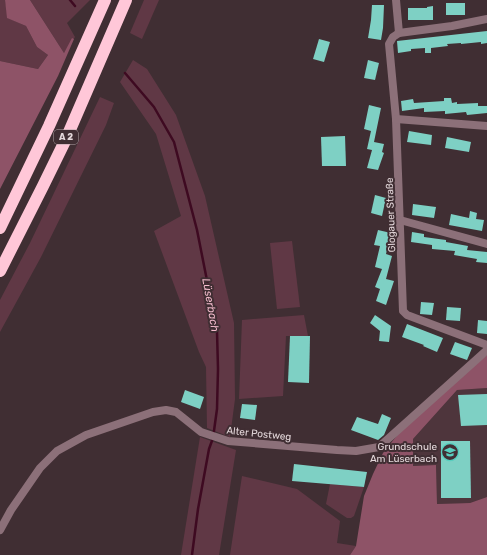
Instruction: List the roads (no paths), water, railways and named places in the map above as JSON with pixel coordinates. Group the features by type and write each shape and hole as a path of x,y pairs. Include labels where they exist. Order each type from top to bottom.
{"highway":[{"name":"A 2","path":"0,228 49,126 105,0"},
{"name":"A 2","path":"0,271 66,138 126,0"}],"street":[{"path":"396,0 399,33 452,26 487,19"},
{"name":"Glogauer Straße","path":"399,33 393,37 389,44 396,119 404,311 407,315 487,345"},
{"path":"396,119 487,126"},
{"path":"400,220 487,244"},
{"name":"Alter Postweg","path":"0,530 11,510 40,468 57,451 86,435 153,412 166,410 176,412 201,432 228,441 356,451 379,447 487,350"}],"waterway":[{"name":"Lüserbach","path":"70,0 75,6"},
{"name":"Lüserbach","path":"125,73 154,107 174,142 197,230 217,331 217,409 213,438 209,449 198,509 192,555"}],"place":[{"name":"Grundschule Am Lüserbach","path":"450,452"}]}
